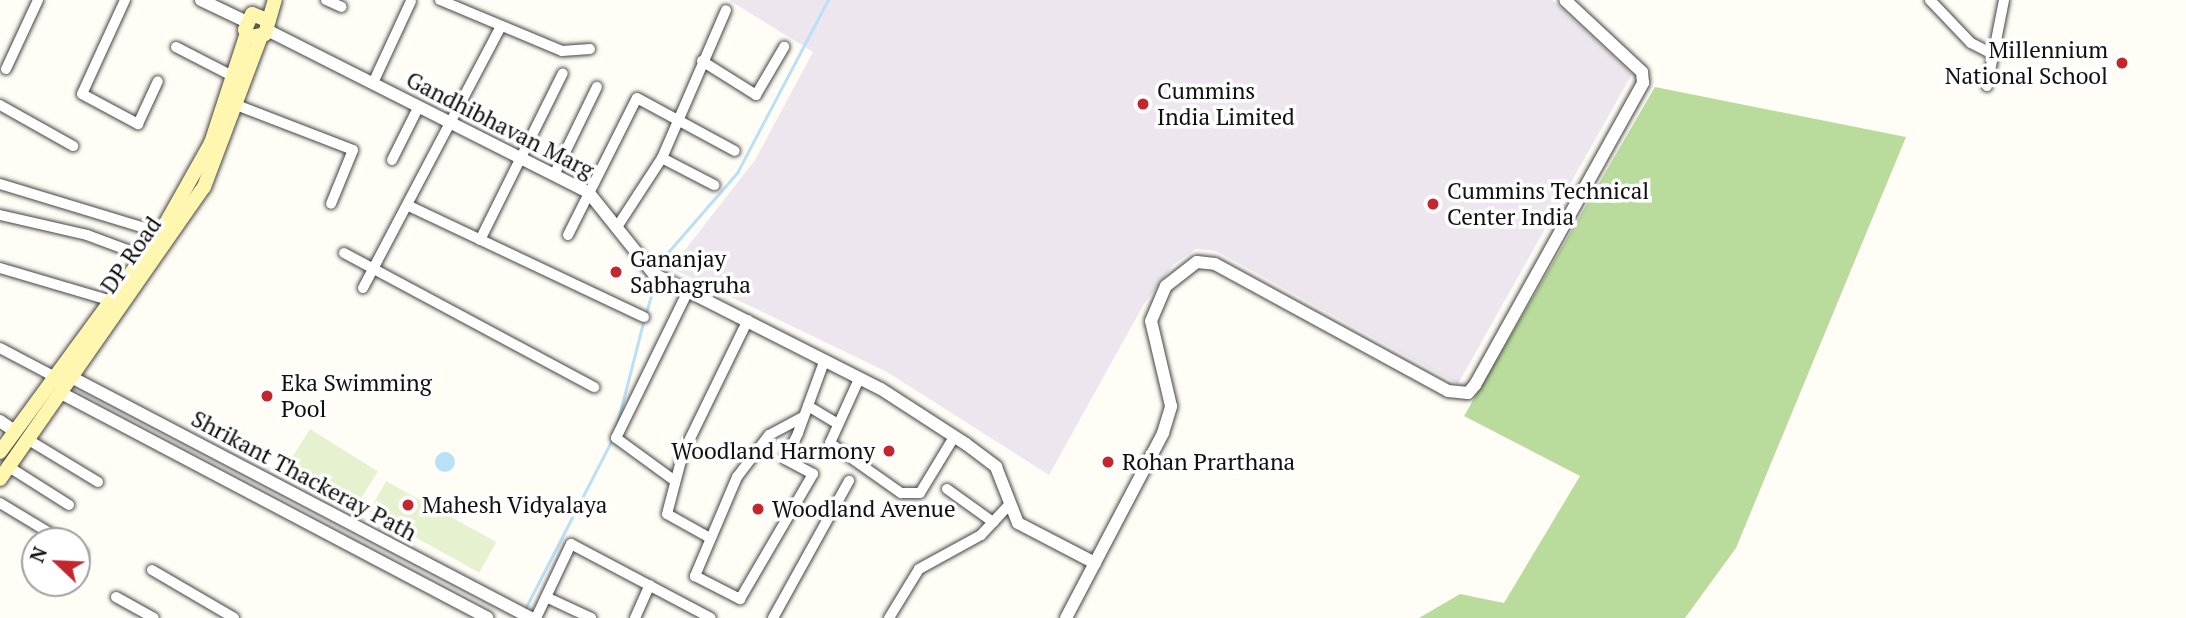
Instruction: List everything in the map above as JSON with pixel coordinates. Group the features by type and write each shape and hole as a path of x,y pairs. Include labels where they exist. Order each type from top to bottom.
{"main road":[{"name":"DP Road","path":"14,440 73,378 167,235 239,106 256,26 255,0"},
{"name":"DP Road","path":"5,473 14,440 53,377 109,300 167,235 211,143 234,77 256,26 275,0"},
{"name":"Shrikant Thackeray Path","path":"61,393 53,377 73,378"}],"street":[{"path":"6,69 38,0"},
{"path":"125,0 82,94 138,124 158,81"},
{"name":"Gandhibhavan Marg","path":"201,0 590,193 657,276 748,320 859,379 954,437 996,467 1009,505 1024,527 1095,562"},
{"path":"326,0 342,6"},
{"path":"440,0 562,51 590,49"},
{"path":"1066,618 1171,406 1151,321 1166,286 1197,261 1215,264 1448,391 1468,393 1475,385 1643,83 1642,72 1565,0"},
{"path":"1930,0 1971,43 1995,55"},
{"path":"1987,86 2004,0"},
{"path":"373,83 411,1"},
{"path":"617,227 662,158 676,118 726,10"},
{"path":"363,288 453,124 500,26"},
{"path":"176,47 234,77"},
{"path":"702,61 756,94 785,47"},
{"path":"480,240 563,73"},
{"path":"554,174 597,87"},
{"path":"568,235 637,98 735,152"},
{"path":"0,105 72,146"},
{"path":"239,106 353,150 331,204"},
{"path":"392,160 419,106"},
{"path":"662,158 714,185"},
{"path":"0,184 167,235"},
{"path":"409,206 644,317"},
{"path":"0,215 87,235 146,257"},
{"path":"344,253 594,387"},
{"path":"0,268 109,300"},
{"path":"675,481 616,438 688,291"},
{"path":"710,538 667,514 675,481 748,320"},
{"path":"0,348 53,377"},
{"path":"806,412 755,452 710,538 695,576 740,599 813,474 785,459 806,412 824,362"},
{"name":"Shrikant Thackeray Path","path":"73,378 506,609 532,618"},
{"path":"859,379 830,443 912,497 954,437"},
{"name":"Shrikant Thackeray Path","path":"61,393 487,618"},
{"path":"806,412 838,424"},
{"path":"0,421 14,440 98,482"},
{"path":"14,440 78,465"},
{"path":"5,473 69,505"},
{"path":"773,618 849,481"},
{"path":"947,489 993,522"},
{"path":"0,503 40,527"},
{"path":"889,618 919,569 993,522 1009,505"},
{"path":"532,618 546,597 571,544 711,618"},
{"path":"152,570 234,618"},
{"path":"635,618 650,585"},
{"path":"116,597 154,618"},
{"path":"546,597 592,618"}],"shaded area":[{"path":"729,0 1552,0 1632,74 1458,384 1216,251 1196,249 1173,265 1144,304 1049,475 887,372 671,268 755,160 813,52"}],"green space":[{"path":"1655,87 1906,137 1736,548 1685,618 1419,618 1460,594 1504,603 1580,476 1464,416"},
{"path":"310,429 378,471 355,508 287,465"},
{"path":"386,481 496,542 479,573 369,512"}],"water":[{"path":"441,452 449,452 455,462 449,472 441,472 435,466 435,458"}],"waterway":[{"path":"658,273 663,258 737,173 828,0"},
{"path":"646,313 656,279"},
{"path":"616,428 644,319"},
{"path":"525,609 613,438"}],"place":[{"name":"Millennium National School","path":"2122,63"},
{"name":"Cummins India Limited","path":"1143,104"},
{"name":"Cummins Technical Center India","path":"1433,204"},
{"name":"Gananjay Sabhagruha","path":"616,272"},
{"name":"Eka Swimming Pool","path":"267,396"},
{"name":"Woodland Harmony","path":"889,451"},
{"name":"Rohan Prarthana","path":"1108,462"},
{"name":"Mahesh Vidyalaya","path":"408,505"},
{"name":"Woodland Avenue","path":"758,509"}]}
